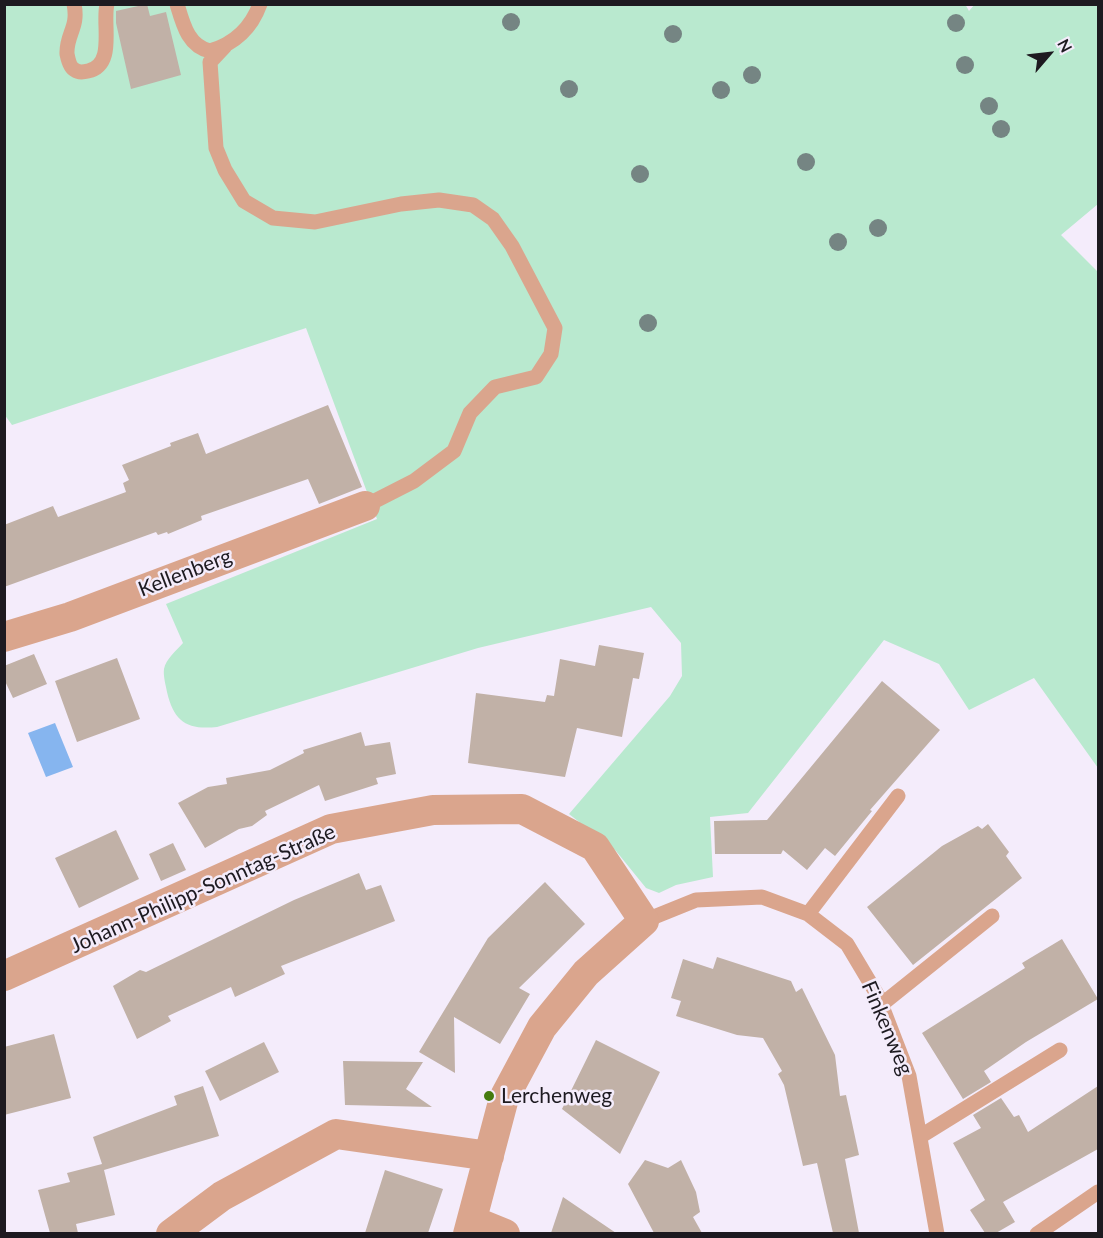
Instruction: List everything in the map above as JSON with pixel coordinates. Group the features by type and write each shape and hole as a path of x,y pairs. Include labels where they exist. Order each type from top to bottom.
{"street":[{"name":"Kellenberg","path":"4,637 70,617 365,506"},
{"name":"Johann-Philipp-Sonntag-Straße","path":"4,976 331,829 434,810 522,809 595,847 644,921"},
{"name":"Finkenweg","path":"470,1227 504,1098 542,1028 586,973 644,921"},
{"path":"171,1233 222,1196 336,1134 489,1156"},
{"path":"470,1227 505,1233"}],"lane":[{"path":"74,4 77,20 68,43 67,56 72,69 78,72 100,66 105,54 104,16 107,4"},
{"path":"177,4 186,31 194,44 210,51 225,46"},
{"path":"260,4 255,18 239,37 225,46 210,62 216,148 225,170 244,201 273,218 315,222 401,204 439,200 473,205 493,219 512,246 555,328 551,354 536,377 495,387 470,413 454,451 414,481 365,506"},
{"path":"808,914 898,796"},
{"name":"Finkenweg","path":"644,921 696,900 762,897 808,914 847,944 881,1005 909,1076 937,1233"},
{"path":"881,1005 992,916"},
{"path":"921,1136 1060,1050"},
{"path":"1037,1233 1098,1191"}],"green space":[{"path":"965,4 969,11 975,4 1098,5 1098,204 1061,235 1098,272 1098,768 1034,678 969,710 939,664 884,640 748,813 710,817 713,877 676,885 659,893 646,888 616,851 569,814 670,696 682,676 681,643 651,607 478,648 217,727 190,725 178,717 170,702 164,672 169,658 183,643 166,604 377,519 306,328 12,425 4,414 4,5"}],"water":[{"path":"55,723 73,767 46,777 28,733"}],"building":[{"path":"147,4 150,16 166,12 181,75 131,89 116,23 116,11"},
{"path":"328,405 362,487 319,504 308,479 201,516 202,520 168,534 167,532 158,535 156,532 4,587 4,525 53,506 58,517 126,492 123,483 129,480 122,465 171,446 170,443 198,433 206,454"},
{"path":"599,645 644,653 639,679 633,678 622,737 577,728 565,777 468,763 476,693 545,702 547,695 554,696 560,659 595,666"},
{"path":"34,654 47,684 13,698 4,679 4,666"},
{"path":"117,658 140,719 77,742 55,681"},
{"path":"882,681 940,730 870,810 872,811 835,856 825,848 807,870 783,850 781,854 715,854 714,821 767,820"},
{"path":"361,732 365,746 390,742 396,774 376,778 378,784 325,801 319,785 265,811 267,815 252,826 239,829 205,848 178,803 208,787 227,784 226,778 270,770 304,753 303,750"},
{"path":"988,824 1009,852 1006,856 1022,878 913,965 867,907 942,846 978,826 982,829"},
{"path":"116,830 139,879 79,908 55,858"},
{"path":"173,843 186,870 161,881 149,854"},
{"path":"359,873 366,890 381,885 395,921 281,966 285,974 235,997 231,987 168,1016 171,1021 137,1039 113,986 140,970 146,972 294,900"},
{"path":"545,882 585,924 519,988 530,994 500,1044 454,1017 455,1073 419,1052 488,938"},
{"path":"1062,939 1098,999 1026,1042 984,1071 991,1082 963,1099 922,1033 1025,968 1022,963"},
{"path":"717,957 791,981 796,992 802,988 835,1055 840,1096 846,1095 859,1155 845,1159 859,1233 833,1233 817,1163 803,1166 784,1085 778,1074 782,1071 763,1038 737,1035 676,1016 681,1001 671,998 683,959 713,969"},
{"path":"54,1034 71,1098 4,1115 4,1047"},
{"path":"596,1040 660,1072 620,1154 562,1109"},
{"path":"264,1042 279,1072 220,1101 205,1071"},
{"path":"343,1061 423,1062 406,1089 432,1107 345,1105"},
{"path":"203,1086 219,1136 104,1170 115,1215 76,1224 78,1233 50,1233 38,1190 70,1182 67,1173 102,1164 93,1137 177,1105 174,1096"},
{"path":"1098,1086 1098,1149 1003,1202 1015,1222 996,1233 985,1233 970,1210 985,1200 953,1143 981,1128 973,1115 1001,1098 1014,1117 1019,1115 1028,1132"},
{"path":"645,1160 668,1168 681,1160 696,1192 700,1212 693,1217 702,1233 654,1233 628,1184"},
{"path":"385,1170 443,1189 428,1233 365,1233"},
{"path":"563,1197 616,1233 551,1233"}],"place":[{"name":"Lerchenweg","path":"489,1096"}]}
